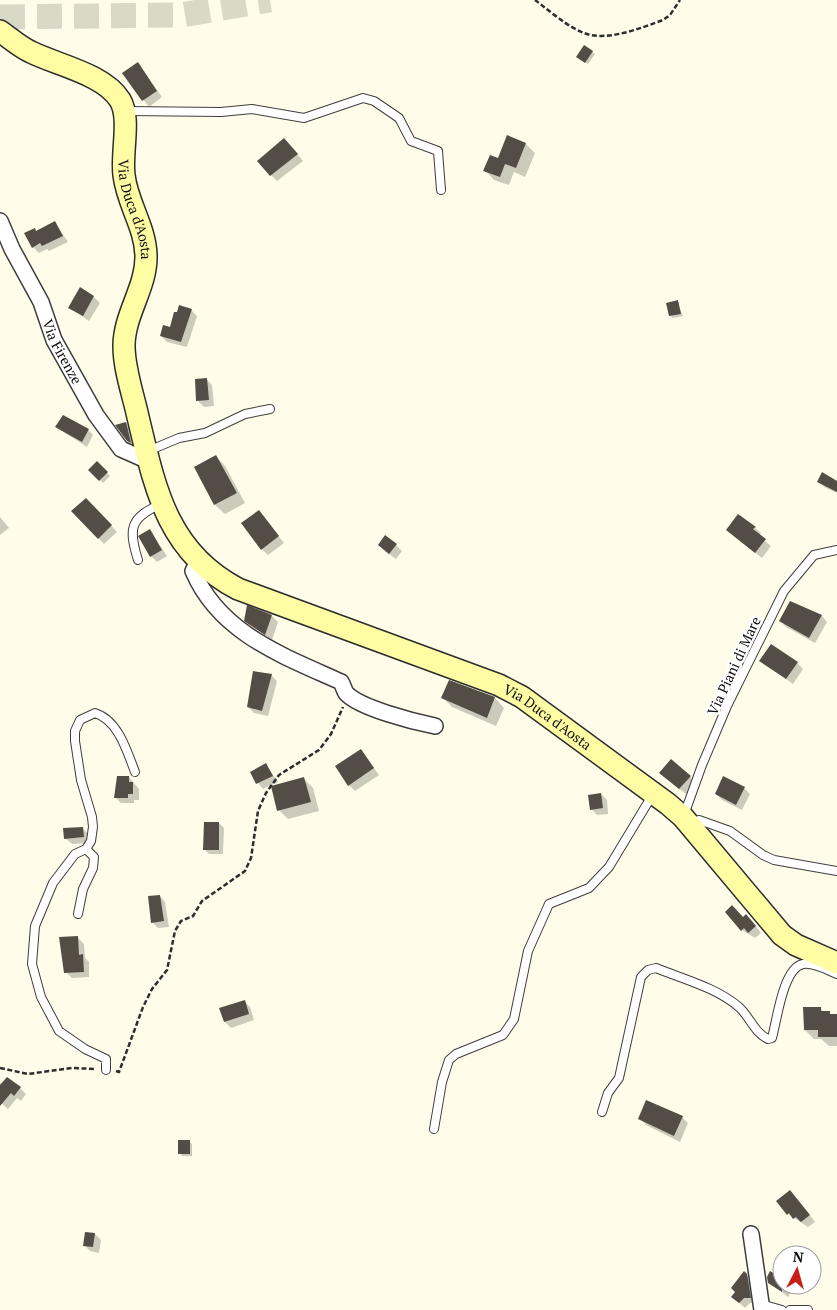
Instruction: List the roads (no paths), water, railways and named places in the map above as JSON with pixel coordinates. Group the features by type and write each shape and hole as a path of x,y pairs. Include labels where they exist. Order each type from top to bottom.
{"main road":[{"path":"0,31 30,52 97,80 111,90 120,100 124,111"},
{"name":"Via Duca d'Aosta","path":"124,111 124,176 140,224 146,255 142,284 130,317 124,347 147,456 160,504 172,526 198,561 216,576 238,589 499,685 522,697 588,747 654,792 686,821 782,935 796,945 837,962"}],"street":[{"name":"Via Firenze","path":"0,222 12,249 41,302 54,340 96,415 121,450 147,456"},
{"path":"198,561 193,571 197,581 234,626 271,651 341,682 347,694 397,718 435,726"},
{"path":"751,1234 761,1307"}],"lane":[{"path":"124,111 222,112 252,109 304,118 363,98 370,99 399,118 411,141 438,151 441,190"},
{"path":"147,456 179,438 205,433 245,414 270,409"},
{"path":"138,560 132,535 134,524 142,512 160,504"},
{"name":"Via Piani di Mare","path":"686,821 702,764 727,706 780,598 814,555 837,550"},
{"path":"106,1070 106,1059 85,1049 58,1031 41,997 32,964 35,926 53,883 75,854 86,849 93,827 81,780 75,741 75,731 80,720 94,713 104,716 113,725 135,772"},
{"path":"434,1128 442,1082 449,1060 456,1054 502,1035 514,1018 528,951 549,904 589,888 610,867 654,792"},
{"path":"686,821 700,820 721,827 774,860 837,871"},
{"path":"78,914 83,889 93,868 94,857 86,849"},
{"path":"602,1112 608,1093 619,1078 641,977 648,970 656,968 713,992 740,1008 758,1034 768,1039 772,1038 788,976 796,967 804,964 816,965 837,974"},
{"path":"761,1307 782,1310"},
{"path":"790,1310 808,1310"}],"tunnel":[{"path":"0,17 181,15 270,0"}]}
